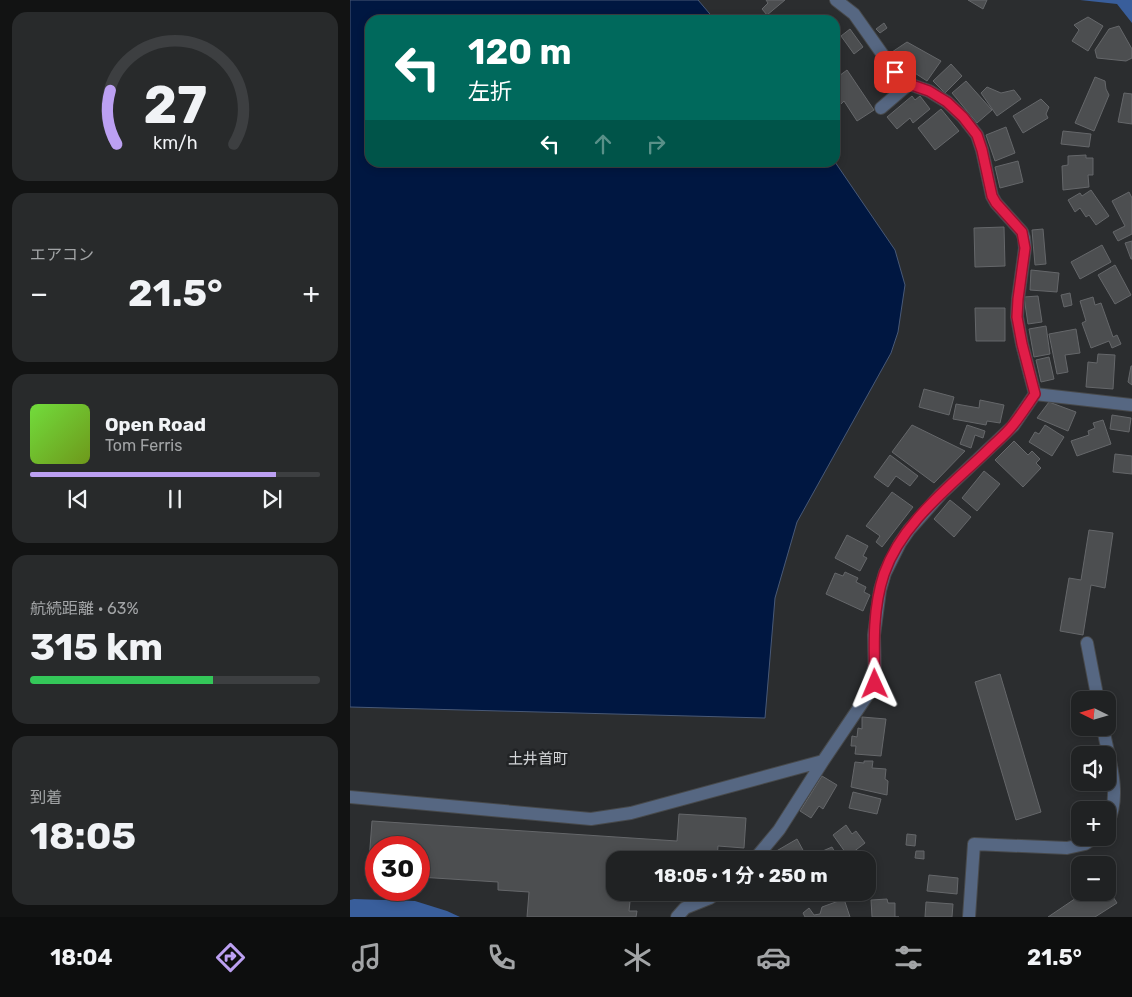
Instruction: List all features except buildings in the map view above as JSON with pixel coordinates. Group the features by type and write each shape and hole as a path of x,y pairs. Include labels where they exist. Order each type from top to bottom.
{"street":[{"path":"762,851 779,830 875,684 874,635 880,590 885,573 900,543 940,494 1013,426 1035,394 1017,317 1025,248 1022,232 992,196 977,135 963,117 947,102 929,91 909,84 895,72 854,14 836,0"},
{"path":"881,108 909,84"},
{"path":"1035,394 1132,405"},
{"path":"1087,643 1096,691"},
{"path":"1104,736 1113,784 1113,801"},
{"path":"350,797 591,819 631,813 823,761"},
{"path":"969,917 974,844 1067,848 1076,846"},
{"path":"677,917 685,908 702,901"}],"shaded area":[{"path":"350,0 698,0 711,15 365,15 365,167 838,167 895,250 905,285 898,332 891,353 797,522 775,598 765,718 350,707"},
{"path":"1080,0 1132,0 1132,23 1117,4"},
{"path":"350,900 415,901 460,917 350,917"}],"district":[{"name":"土井首町","path":"538,759"}],"route":[{"path":"875,684 874,635 880,590 885,573 900,543 940,494 1013,426 1035,394 1017,317 1025,248 1022,232 992,196 977,135 963,117 947,102 929,91 909,84 895,72"}]}
